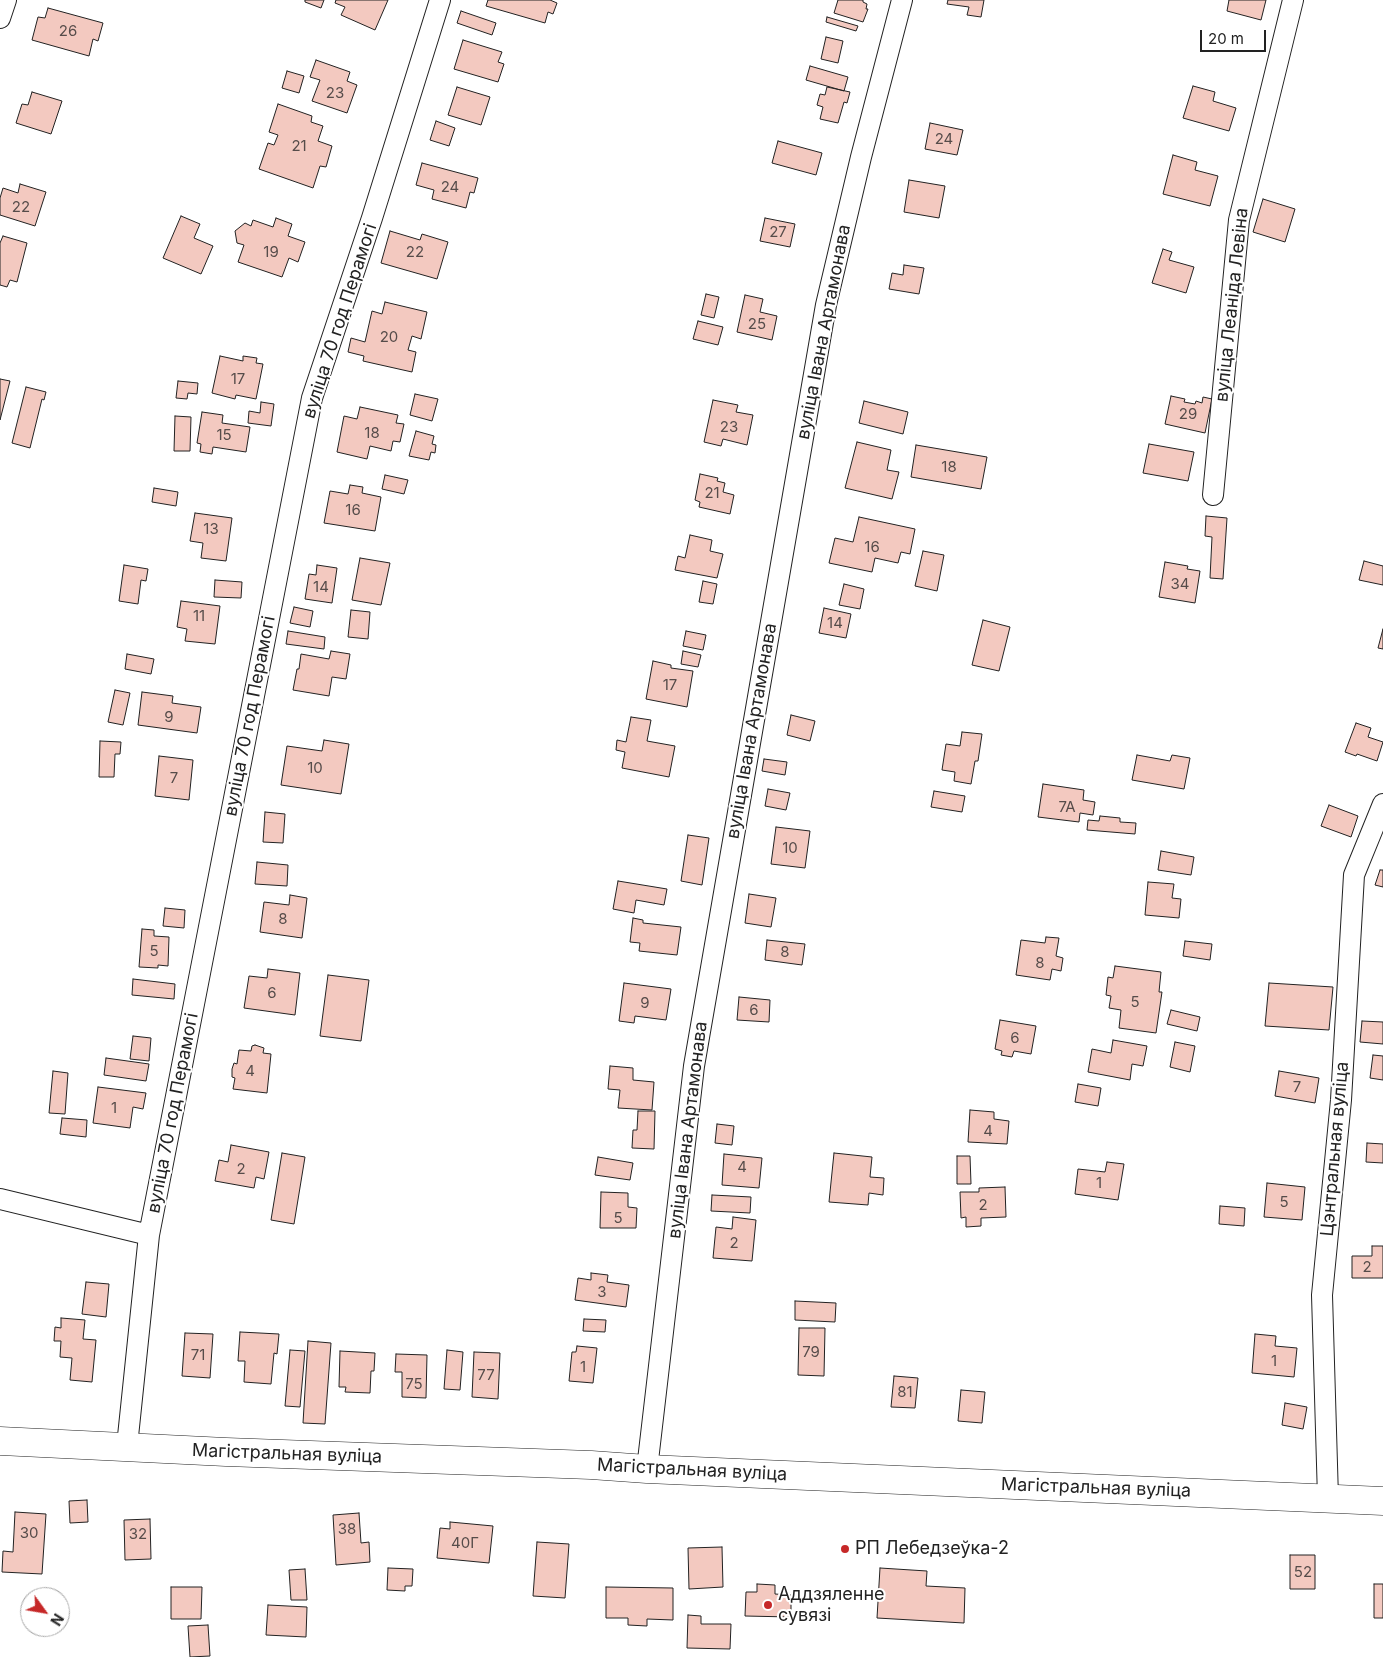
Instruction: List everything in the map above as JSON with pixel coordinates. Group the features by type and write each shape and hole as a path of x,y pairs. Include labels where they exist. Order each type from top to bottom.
{"main road":[{"name":"Магістральная вуліца","path":"0,1441 226,1452 591,1465 1383,1502"}],"street":[{"path":"0,18 6,0"},
{"name":"вуліца 70 год Перамогі","path":"127,1446 149,1235 312,398 372,218 440,0"},
{"name":"вуліца Івана Артамонава","path":"647,1469 697,1047 826,305 861,156 902,0"},
{"name":"вуліца Леаніда Левіна","path":"1213,495 1239,220 1293,0"},
{"name":"Цэнтральная вуліца","path":"1328,1498 1322,1296 1341,1100 1354,874 1383,804"},
{"path":"0,1199 149,1235"}],"building":[{"path":"305,0 324,0 321,8 305,2"},
{"path":"336,0 388,0 375,30 341,15 345,7 335,3"},
{"path":"488,0 550,0 557,3 553,14 548,12 545,23 486,6"},
{"path":"838,0 863,0 867,4 866,9 868,9 863,22 834,13"},
{"path":"948,0 984,0 981,17 967,15 969,7 947,4"},
{"path":"1229,0 1266,0 1261,20 1227,11"},
{"path":"48,8 103,23 98,41 93,39 89,56 32,40 38,17 45,18"},
{"path":"461,11 496,23 492,35 457,23"},
{"path":"827,17 858,26 856,31 826,22"},
{"path":"826,37 843,41 838,63 821,59"},
{"path":"463,40 502,52 498,62 504,64 498,82 454,69"},
{"path":"316,60 350,72 347,81 357,85 347,113 312,101 320,80 310,77"},
{"path":"810,66 848,77 844,91 806,80"},
{"path":"287,71 304,76 299,93 282,88"},
{"path":"1193,86 1215,92 1213,101 1236,108 1229,131 1183,118"},
{"path":"457,87 490,97 481,125 448,115"},
{"path":"827,87 850,92 847,103 844,102 838,123 820,119 823,107 817,105 820,94 825,95"},
{"path":"32,92 62,101 51,134 16,123 22,104 28,105"},
{"path":"278,104 312,116 311,122 323,126 318,141 332,146 326,167 320,166 313,188 259,169 268,143 274,145 278,135 269,132"},
{"path":"436,121 455,128 449,146 430,140"},
{"path":"930,123 963,130 957,155 925,149"},
{"path":"778,141 822,153 816,175 772,163"},
{"path":"1173,155 1197,162 1195,170 1218,176 1210,206 1163,194"},
{"path":"422,163 478,178 474,193 470,192 466,208 432,199 434,190 416,185"},
{"path":"909,180 945,186 939,218 904,212"},
{"path":"20,184 46,192 35,226 0,215 0,198 3,188 18,193"},
{"path":"1263,199 1295,209 1285,242 1253,232"},
{"path":"181,216 200,224 194,238 213,246 201,274 163,258"},
{"path":"276,218 292,224 288,236 305,242 298,262 289,258 282,277 238,262 244,245 237,243 235,231 245,223 251,226 253,220 273,227"},
{"path":"765,218 795,224 790,247 760,241"},
{"path":"390,231 420,240 422,234 448,242 437,279 381,263"},
{"path":"3,236 27,243 17,282 10,280 7,287 0,285 0,243"},
{"path":"1163,249 1172,252 1169,260 1194,267 1186,293 1152,283"},
{"path":"904,265 924,268 919,294 889,289 892,273 903,275"},
{"path":"706,294 719,297 714,318 701,315"},
{"path":"745,295 763,299 760,312 777,316 772,340 737,332"},
{"path":"385,302 427,312 421,339 412,336 408,350 416,352 412,372 363,361 364,356 348,352 351,338 365,342 372,311 382,314"},
{"path":"698,321 723,327 718,345 693,339"},
{"path":"220,356 243,361 243,356 257,358 256,363 263,364 256,399 236,395 235,399 212,393"},
{"path":"0,379 10,381 0,420"},
{"path":"178,381 198,383 197,394 188,393 187,399 176,398"},
{"path":"26,387 46,392 44,400 42,399 30,448 12,443"},
{"path":"415,394 438,399 432,421 410,415"},
{"path":"1171,396 1185,399 1184,402 1195,404 1196,401 1202,403 1203,397 1212,399 1205,433 1165,424"},
{"path":"713,400 738,405 736,412 753,415 747,445 723,439 721,446 704,442"},
{"path":"864,401 908,412 903,434 859,423"},
{"path":"261,402 274,404 271,426 248,423 249,411 260,413"},
{"path":"360,407 398,415 396,423 404,424 400,442 393,441 391,451 370,446 367,459 337,452 344,416 357,419"},
{"path":"202,412 223,415 222,423 250,427 246,452 213,447 212,454 200,452 201,444 197,443"},
{"path":"175,416 191,417 190,451 174,451"},
{"path":"416,431 434,436 432,444 436,445 435,453 431,452 429,460 409,456"},
{"path":"857,442 891,450 887,470 899,472 892,499 845,488"},
{"path":"1149,444 1194,452 1188,481 1143,473"},
{"path":"916,445 987,457 981,489 911,477"},
{"path":"700,474 718,478 717,481 725,483 723,492 734,495 730,514 699,507 700,502 695,500"},
{"path":"385,475 408,480 404,494 382,489"},
{"path":"350,485 363,487 362,493 381,497 375,531 324,523 330,491 348,494"},
{"path":"154,488 178,492 176,506 152,502"},
{"path":"195,513 232,518 226,561 201,558 203,543 190,541"},
{"path":"1206,516 1227,518 1223,579 1210,578 1212,537 1205,536"},
{"path":"859,517 915,529 910,554 901,552 898,563 875,558 872,572 829,563 835,538 853,542"},
{"path":"690,535 712,540 710,551 723,554 717,578 675,570 678,556 685,558"},
{"path":"923,551 944,555 937,591 915,586"},
{"path":"360,558 390,563 381,605 352,600"},
{"path":"1364,561 1383,566 1383,585 1359,580"},
{"path":"1165,562 1188,566 1187,569 1200,571 1195,603 1159,597"},
{"path":"124,565 148,569 146,581 141,580 138,604 119,601"},
{"path":"317,565 337,568 332,603 305,599 309,574 316,575"},
{"path":"215,580 242,582 241,598 214,597"},
{"path":"703,581 717,584 713,604 699,602"},
{"path":"844,584 864,589 860,609 839,605"},
{"path":"181,601 220,606 215,644 185,641 187,629 177,627"},
{"path":"294,607 313,611 310,627 290,623"},
{"path":"824,608 851,614 846,638 819,633"},
{"path":"351,610 370,612 368,639 348,637"},
{"path":"983,620 1010,627 999,671 972,665"},
{"path":"1383,629 1383,649 1378,648"},
{"path":"288,631 325,637 324,649 286,644"},
{"path":"686,631 706,635 703,650 683,646"},
{"path":"331,651 350,654 346,679 332,677 329,696 293,690 301,654 329,659"},
{"path":"683,651 701,655 698,667 681,664"},
{"path":"127,654 154,659 151,674 125,669"},
{"path":"653,661 671,665 671,668 693,671 687,707 646,699"},
{"path":"115,690 130,693 123,725 108,722"},
{"path":"142,692 173,696 172,703 201,707 197,733 138,725"},
{"path":"791,715 815,721 810,741 787,735"},
{"path":"631,717 651,720 647,741 675,746 669,777 622,768 625,752 616,750 617,740 626,742"},
{"path":"1356,723 1371,728 1368,737 1383,742 1377,761 1345,752"},
{"path":"962,732 982,734 978,761 975,761 971,784 954,781 955,772 942,770 946,744 960,746"},
{"path":"324,740 349,744 341,794 281,785 287,746 322,751"},
{"path":"100,741 121,742 120,754 115,754 114,777 99,777"},
{"path":"1137,755 1170,761 1172,755 1190,758 1184,789 1132,780"},
{"path":"159,756 193,760 189,800 155,796"},
{"path":"764,759 787,762 785,775 762,771"},
{"path":"1043,784 1084,790 1083,800 1095,802 1093,815 1080,813 1079,822 1038,817"},
{"path":"768,789 790,793 786,810 765,806"},
{"path":"934,791 965,796 962,812 931,807"},
{"path":"1329,805 1358,816 1351,837 1321,826"},
{"path":"265,812 285,814 283,843 263,842"},
{"path":"1100,816 1120,818 1120,822 1136,823 1135,834 1087,830 1088,820 1099,821"},
{"path":"776,827 810,831 805,868 771,864"},
{"path":"688,835 709,838 702,885 681,881"},
{"path":"1161,851 1194,857 1191,875 1158,870"},
{"path":"257,862 288,865 287,886 255,884"},
{"path":"1380,870 1383,870 1383,887 1375,885"},
{"path":"618,881 667,889 664,905 636,900 634,913 613,909"},
{"path":"1148,882 1174,884 1172,898 1181,899 1179,918 1145,915"},
{"path":"749,894 776,898 771,927 745,923"},
{"path":"290,895 307,898 302,938 260,932 264,902 289,905"},
{"path":"165,908 185,910 184,928 163,926"},
{"path":"633,918 643,920 643,923 681,927 677,955 639,951 640,943 630,942"},
{"path":"142,929 154,930 154,936 169,937 168,966 158,965 158,968 139,967"},
{"path":"1046,937 1059,938 1056,956 1063,958 1061,971 1052,969 1050,980 1016,975 1021,940 1045,943"},
{"path":"767,940 805,944 802,965 765,960"},
{"path":"1185,941 1212,944 1210,960 1183,956"},
{"path":"1115,966 1161,972 1159,992 1162,992 1156,1033 1119,1028 1121,1010 1109,1008 1111,996 1106,995 1108,977 1113,978"},
{"path":"268,969 300,973 295,1015 244,1008 249,976 267,978"},
{"path":"328,975 369,980 361,1041 320,1036"},
{"path":"133,979 175,984 174,999 132,995"},
{"path":"624,983 671,989 666,1020 635,1016 634,1023 619,1021"},
{"path":"1269,983 1333,987 1329,1030 1265,1026"},
{"path":"739,997 770,1000 769,1022 737,1020"},
{"path":"1171,1010 1200,1017 1197,1031 1167,1024"},
{"path":"1000,1020 1036,1026 1031,1054 1014,1051 1012,1057 1001,1055 1002,1051 995,1049"},
{"path":"1362,1021 1383,1022 1383,1044 1360,1042"},
{"path":"133,1036 151,1038 149,1061 130,1059"},
{"path":"1113,1040 1147,1046 1143,1066 1132,1064 1130,1080 1088,1072 1092,1049 1111,1053"},
{"path":"1175,1042 1195,1046 1190,1072 1170,1067"},
{"path":"252,1046 264,1048 263,1053 271,1054 267,1093 233,1089 235,1078 232,1077 232,1069 234,1063 237,1064 239,1050 251,1051"},
{"path":"1373,1055 1383,1056 1383,1080 1370,1078"},
{"path":"106,1058 149,1064 146,1081 104,1075"},
{"path":"610,1066 633,1068 633,1080 654,1082 652,1110 618,1108 620,1090 608,1089"},
{"path":"53,1071 68,1073 65,1114 49,1113"},
{"path":"1279,1071 1319,1078 1315,1103 1275,1096"},
{"path":"1078,1084 1101,1088 1098,1106 1075,1102"},
{"path":"98,1087 146,1093 143,1109 133,1107 130,1128 93,1123"},
{"path":"970,1110 994,1112 994,1119 1009,1121 1007,1144 968,1142"},
{"path":"638,1111 655,1111 654,1149 632,1148 633,1130 637,1130"},
{"path":"62,1118 87,1120 86,1137 60,1134"},
{"path":"717,1124 734,1126 732,1145 715,1143"},
{"path":"1367,1143 1383,1144 1383,1163 1366,1162"},
{"path":"231,1145 269,1152 264,1179 256,1177 254,1188 215,1181 219,1160 228,1162"},
{"path":"282,1153 305,1157 294,1224 271,1220"},
{"path":"834,1153 872,1157 870,1177 884,1178 883,1195 869,1193 868,1205 829,1202"},
{"path":"724,1154 762,1158 759,1188 722,1185"},
{"path":"957,1156 970,1156 971,1184 957,1184"},
{"path":"598,1157 633,1163 630,1180 595,1175"},
{"path":"1107,1162 1124,1164 1118,1200 1075,1194 1078,1169 1105,1172"},
{"path":"1267,1183 1305,1187 1302,1220 1264,1217"},
{"path":"1005,1187 1006,1217 981,1218 981,1226 966,1227 966,1217 961,1218 960,1192 979,1192 979,1188"},
{"path":"601,1192 628,1193 628,1207 637,1208 636,1228 600,1228"},
{"path":"712,1195 751,1197 750,1213 711,1211"},
{"path":"1220,1206 1245,1208 1244,1226 1219,1224"},
{"path":"733,1217 756,1220 752,1261 713,1258 716,1227 732,1229"},
{"path":"1372,1246 1383,1246 1383,1278 1352,1278 1352,1256 1372,1256"},
{"path":"591,1273 608,1275 607,1282 629,1285 626,1307 575,1300 578,1278 591,1280"},
{"path":"86,1282 109,1284 106,1317 82,1314"},
{"path":"795,1301 836,1303 835,1322 795,1320"},
{"path":"61,1318 85,1320 83,1339 96,1340 92,1382 70,1380 72,1358 60,1357 61,1341 54,1341 55,1327 61,1328"},
{"path":"584,1319 606,1320 605,1332 583,1331"},
{"path":"799,1328 825,1328 824,1376 798,1375"},
{"path":"240,1332 279,1334 277,1354 274,1353 271,1384 244,1382 245,1361 238,1361"},
{"path":"185,1333 213,1334 210,1378 182,1376"},
{"path":"1255,1334 1276,1336 1275,1346 1297,1348 1294,1377 1252,1373"},
{"path":"308,1341 331,1343 325,1424 303,1423"},
{"path":"577,1346 597,1348 593,1383 569,1381 572,1352 576,1352"},
{"path":"290,1350 305,1351 300,1407 285,1406"},
{"path":"447,1350 463,1352 460,1390 444,1389"},
{"path":"340,1351 375,1353 374,1371 371,1371 370,1393 345,1392 346,1387 339,1387"},
{"path":"474,1352 500,1353 498,1399 472,1397"},
{"path":"396,1354 427,1355 426,1398 402,1397 402,1372 395,1372"},
{"path":"894,1376 918,1378 915,1408 891,1407"},
{"path":"961,1390 985,1392 982,1423 958,1421"},
{"path":"1285,1403 1307,1407 1303,1429 1282,1425"},
{"path":"87,1500 88,1522 70,1523 69,1501"},
{"path":"15,1512 46,1514 42,1574 2,1572 3,1551 13,1552"},
{"path":"359,1513 361,1543 369,1542 370,1562 336,1565 333,1515"},
{"path":"150,1519 151,1559 125,1560 124,1520"},
{"path":"450,1522 493,1526 489,1563 437,1558 440,1528 450,1529"},
{"path":"537,1542 569,1544 565,1598 533,1596"},
{"path":"722,1547 723,1587 689,1589 688,1548"},
{"path":"1290,1555 1315,1555 1315,1589 1290,1589"},
{"path":"388,1568 413,1569 412,1586 405,1586 405,1591 387,1590"},
{"path":"880,1568 927,1571 926,1586 965,1588 964,1623 877,1618"},
{"path":"305,1569 307,1600 291,1600 289,1570"},
{"name":"Аддзяленне сувязі","path":"757,1584 775,1585 775,1594 791,1595 791,1617 745,1616 746,1592 757,1592"},
{"path":"1374,1584 1383,1584 1383,1618 1374,1618"},
{"path":"171,1587 202,1587 201,1619 171,1619"},
{"path":"606,1587 673,1588 673,1620 647,1619 647,1626 628,1625 628,1618 606,1618"},
{"path":"268,1605 307,1607 306,1637 266,1635"},
{"path":"688,1615 701,1616 701,1624 731,1624 730,1649 687,1648"},
{"path":"208,1625 210,1656 190,1657 188,1626"}],"place":[{"name":"РП Лебедзеўка-2","path":"845,1549"},
{"name":"Аддзяленне сувязі","path":"768,1605"}]}
